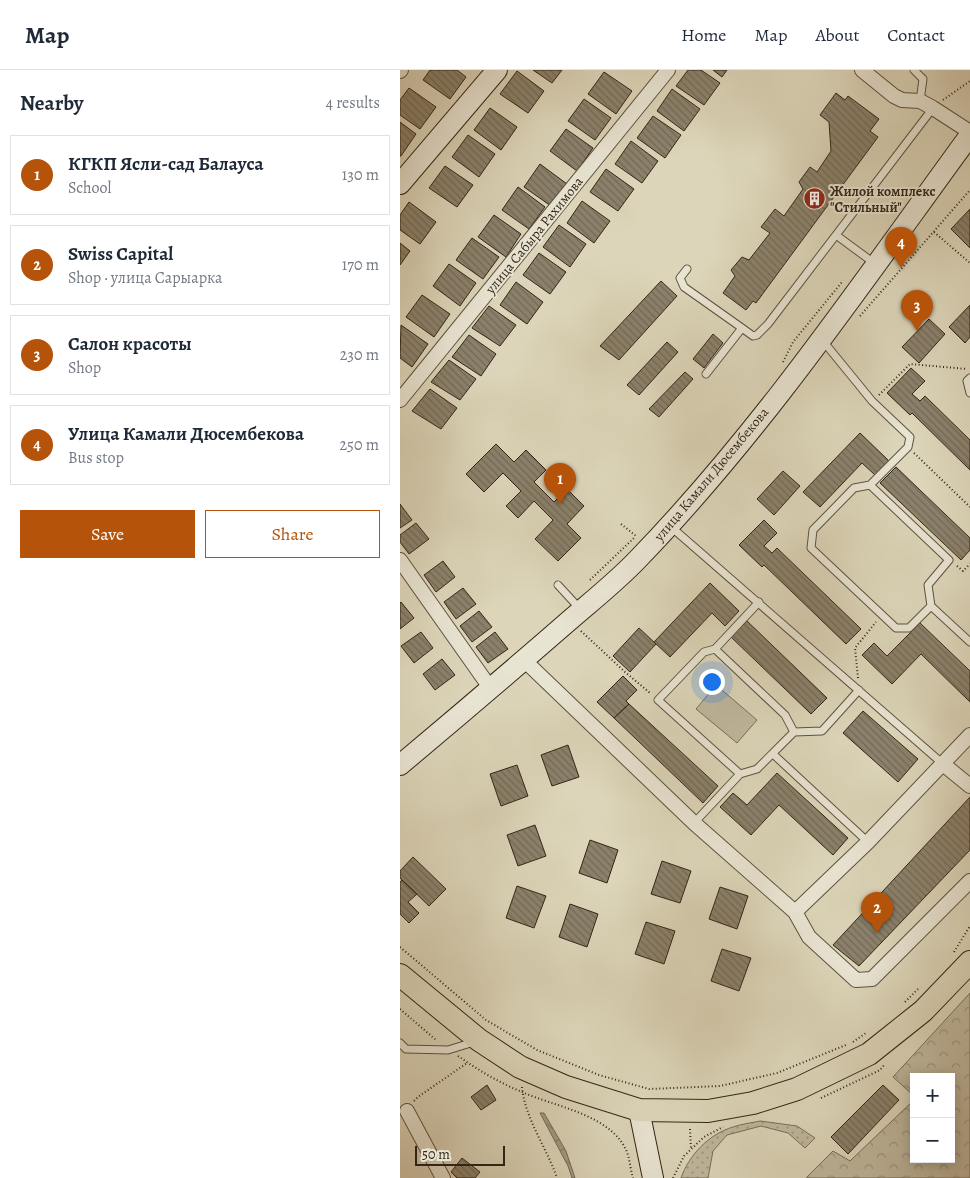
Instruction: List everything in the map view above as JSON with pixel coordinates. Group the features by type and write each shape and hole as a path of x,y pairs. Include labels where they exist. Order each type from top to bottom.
{"main road":[{"path":"400,184 497,70"},
{"name":"улица Камали Дюсембекова","path":"400,765 524,660 573,610 635,563 670,525 761,418 821,339 970,134"},
{"path":"400,975 479,1040 520,1066 566,1086 640,1110 708,1112 752,1103 797,1089 869,1054 923,1011 962,957"},
{"path":"640,1110 653,1178"}],"street":[{"name":"улица Сабыра Рахимова","path":"400,400 668,70"},
{"path":"862,70 894,96 902,100 920,101 970,134"},
{"path":"400,560 491,689"},
{"path":"524,660 694,824 794,912 809,936 856,980 872,979 970,881"},
{"path":"794,912 868,842 970,735"},
{"path":"943,764 970,786"},
{"path":"407,1111 444,1178"}],"lane":[{"path":"914,70 923,79 920,101"},
{"path":"687,269 680,278 684,287 752,336 758,335 933,108"},
{"path":"836,235 875,264"},
{"path":"706,374 742,328"},
{"path":"821,339 872,402 910,437 908,447 870,485 854,488 813,530 811,548 896,628 909,628 931,606"},
{"path":"970,378 968,381 970,393"},
{"path":"870,485 949,560 928,585 931,606 970,642"},
{"path":"670,525 943,764"},
{"path":"558,585 573,610"},
{"path":"740,774 658,700 704,652 715,649 759,602"},
{"path":"715,649 785,715 794,732"},
{"path":"694,824 740,774 757,769 794,732 822,731 859,690"},
{"path":"773,754 868,842"},
{"path":"400,1043 406,1049 448,1050 479,1040"}],"path":[{"path":"933,108 970,81"},
{"path":"856,320 970,190"},
{"path":"934,232 970,263"},
{"path":"781,366 793,342 831,296"},
{"path":"872,402 910,364 970,369"},
{"path":"908,447 970,507"},
{"path":"621,524 636,536 573,610 625,672 658,700"},
{"path":"949,560 963,571 970,564"},
{"path":"859,690 855,648 883,614"},
{"path":"962,957 970,926"},
{"path":"400,947 486,1020 537,1050 599,1075 649,1089 720,1086 777,1073 852,1042 872,1029"},
{"path":"904,1003 923,985"},
{"path":"400,1009 448,1050 468,1063 522,1093 596,1120 615,1134 628,1154 633,1178"},
{"path":"407,1111 418,1096 468,1063"},
{"path":"520,1066 522,1093 557,1178"}],"green space":[{"path":"716,685 757,720 737,743 696,709"},
{"path":"970,993 970,1178 806,1178 833,1151 850,1161 910,1104 910,1163 955,1163 955,1073 910,1073 910,1092 893,1077"},
{"path":"760,1121 797,1126 815,1138 805,1148 788,1133 761,1126 727,1135 713,1151 708,1178 681,1178 689,1161 708,1140 724,1130"}],"water":[{"path":"540,1113 544,1113 566,1151 575,1178 572,1178 568,1166"}],"building":[{"path":"430,70 457,70 466,77 450,99 423,80"},
{"path":"533,70 562,70 552,83"},
{"path":"688,70 701,70 720,83 704,105 676,86"},
{"path":"713,70 727,70 722,77"},
{"path":"517,71 544,91 528,113 500,94"},
{"path":"604,72 632,91 616,114 588,94"},
{"path":"409,88 436,107 420,129 400,115 400,100"},
{"path":"672,89 700,109 684,131 657,111"},
{"name":"Жилой комплекс \"Стильный\"","path":"836,93 845,100 848,96 879,119 870,131 878,137 756,303 753,301 746,310 723,293 735,276 731,270 742,257 749,260 770,233 761,227 775,209 784,216 803,189 799,182 810,167 817,172 831,151 829,122 820,115"},
{"path":"584,99 611,118 595,140 568,121"},
{"path":"490,108 517,127 501,150 474,130"},
{"path":"653,116 681,135 665,158 637,138"},
{"path":"400,122 416,134 401,156 400,156"},
{"path":"566,129 593,148 577,171 550,151"},
{"path":"468,135 495,154 479,177 452,157"},
{"path":"631,141 658,161 642,183 615,164"},
{"path":"540,164 567,184 551,206 524,187"},
{"path":"445,166 473,185 457,207 429,188"},
{"path":"606,169 634,189 618,211 590,192"},
{"path":"518,187 545,207 529,229 502,210"},
{"path":"582,201 610,221 594,243 567,223"},
{"path":"409,202 436,222 420,244 400,230 400,215"},
{"path":"970,209 970,248 951,229"},
{"path":"494,215 521,234 506,257 478,237"},
{"path":"559,225 586,244 570,267 543,247"},
{"path":"472,238 499,257 483,279 456,260"},
{"path":"400,243 410,251 400,265"},
{"path":"539,253 566,272 550,294 523,275"},
{"path":"449,264 476,283 460,306 433,286"},
{"path":"661,281 677,296 619,360 600,346"},
{"path":"516,282 543,302 527,324 500,305"},
{"path":"422,295 450,314 434,337 406,317"},
{"path":"970,305 970,337 965,343 949,327"},
{"path":"489,306 516,325 500,346 472,328"},
{"path":"929,319 945,334 919,363 902,347"},
{"path":"401,325 428,344 412,367 400,358"},
{"path":"713,334 723,343 704,368 693,359"},
{"path":"469,335 496,354 481,376 452,357"},
{"path":"667,342 678,352 639,395 627,385"},
{"path":"449,360 476,379 460,400 431,382"},
{"path":"911,368 925,381 912,394 920,401 925,396 970,440 970,470 912,413 910,415 887,393"},
{"path":"685,372 693,379 659,417 649,409"},
{"path":"430,389 457,408 441,429 412,411"},
{"path":"860,433 889,461 875,475 862,463 820,507 803,492"},
{"path":"496,444 514,462 526,450 546,470 534,482 554,502 567,489 584,506 567,524 581,538 558,561 535,539 553,520 534,501 518,518 506,506 521,491 503,473 484,492 466,474"},
{"path":"896,467 970,538 970,550 961,560 880,483"},
{"path":"783,471 800,486 774,515 757,499"},
{"path":"400,504 412,520 400,528"},
{"path":"764,520 777,533 764,546 772,553 777,548 861,629 846,644 764,565 762,567 739,545"},
{"path":"416,523 429,539 409,554 400,542 400,535"},
{"path":"443,561 455,577 436,592 424,575"},
{"path":"710,583 739,611 725,626 712,613 670,657 654,642"},
{"path":"463,588 476,604 456,619 444,602"},
{"path":"400,603 414,618 400,629"},
{"path":"479,611 492,627 472,642 460,626"},
{"path":"747,621 827,698 811,714 731,637"},
{"path":"920,623 970,671 970,702 921,654 892,684 862,655 874,643 887,656"},
{"path":"639,628 656,644 630,672 613,656"},
{"path":"421,632 433,648 414,663 401,646"},
{"path":"495,632 508,649 488,663 476,647"},
{"path":"442,659 455,675 435,690 423,674"},
{"path":"623,676 637,690 626,701 629,704 614,718 597,702"},
{"path":"629,704 718,786 703,803 614,718"},
{"path":"863,711 918,759 898,782 843,733"},
{"path":"568,745 579,777 552,786 541,755"},
{"path":"517,765 528,796 501,806 490,774"},
{"path":"777,773 848,838 833,855 779,805 751,835 720,807 733,793 747,805"},
{"path":"970,797 970,850 859,966 833,945"},
{"path":"535,825 546,856 518,866 507,835"},
{"path":"590,840 618,850 607,883 579,873"},
{"path":"413,857 446,889 429,906 400,878 400,871"},
{"path":"662,861 691,871 680,903 651,894"},
{"path":"402,880 417,894 408,902 419,913 409,923 400,914 400,882"},
{"path":"517,886 546,896 534,928 506,918"},
{"path":"720,887 748,896 737,929 709,919"},
{"path":"570,904 598,914 587,947 559,937"},
{"path":"646,922 675,931 664,964 635,954"},
{"path":"722,949 751,958 739,991 711,981"},
{"path":"487,1085 496,1100 481,1110 471,1097"},
{"path":"883,1085 899,1100 848,1154 831,1137"},
{"path":"462,1158 480,1172 475,1178 457,1178 451,1172"}],"place":[{"name":"Жилой комплекс \"Стильный\"","path":"814,199"},
{"name":"Улица Камали Дюсембекова","path":"901,268"},
{"name":"Салон красоты","path":"917,331"},
{"name":"КГКП Ясли-сад Балауса","path":"560,504"},
{"name":"Swiss Capital","path":"877,933"}]}
